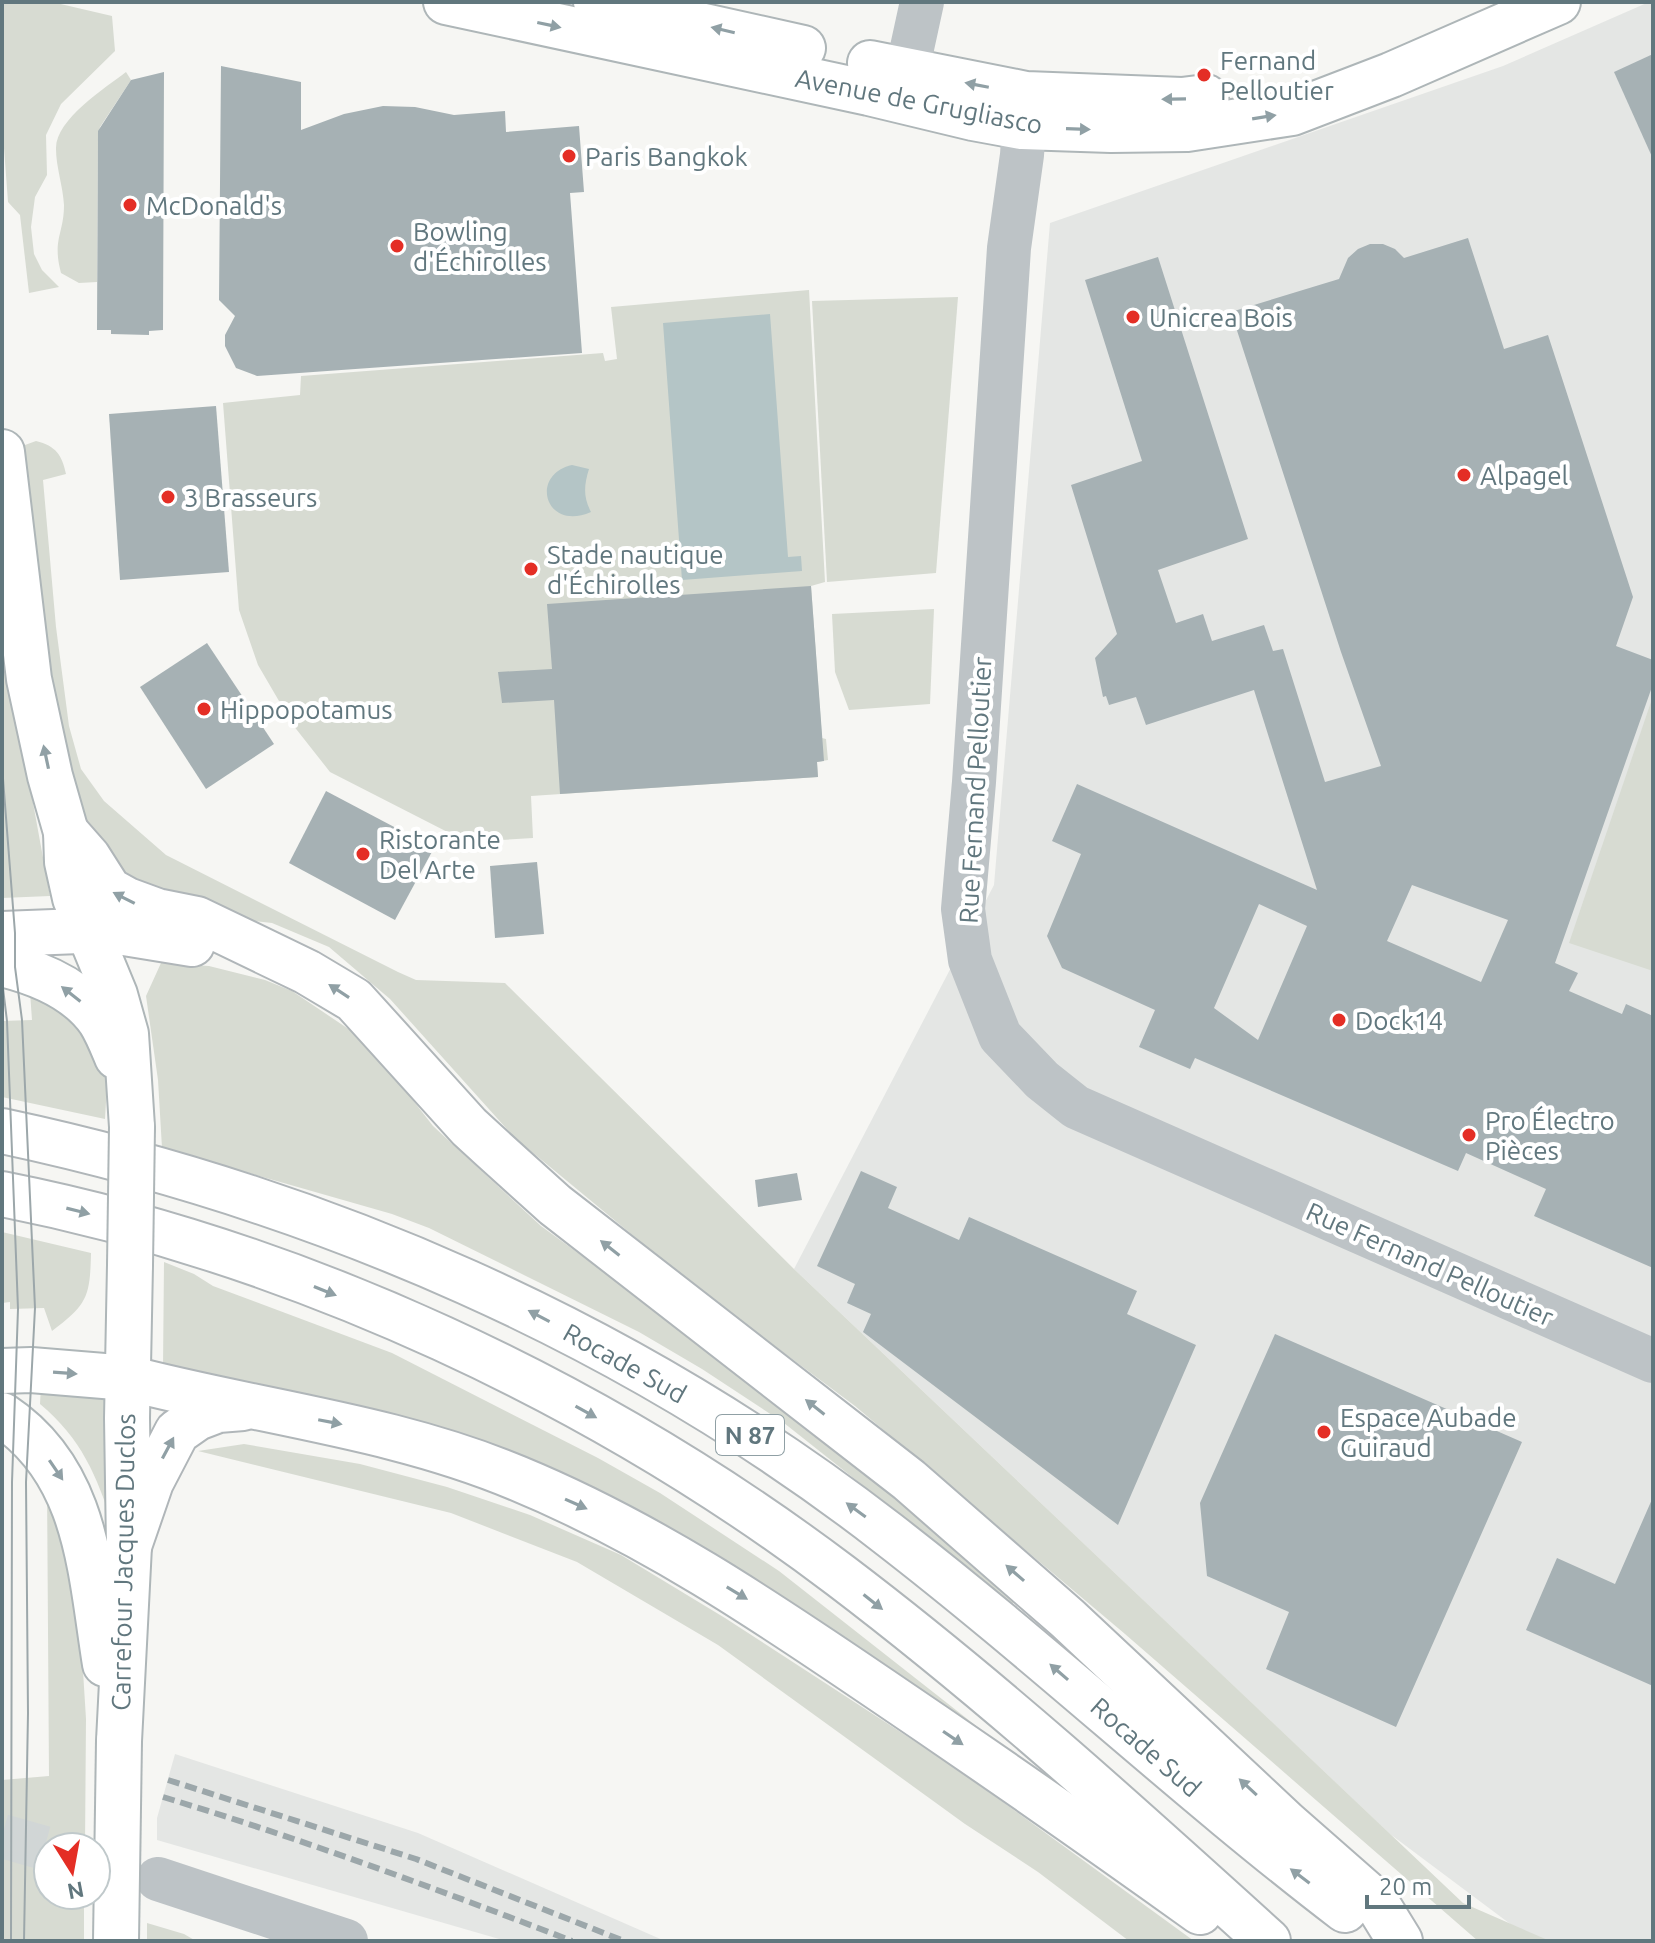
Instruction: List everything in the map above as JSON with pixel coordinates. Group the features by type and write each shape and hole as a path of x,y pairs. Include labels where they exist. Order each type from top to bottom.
{"main road":[{"name":"Avenue de Grugliasco","path":"446,2 599,10 907,71 1024,110"},
{"name":"Avenue de Grugliasco","path":"599,10 1111,130 1187,129 1292,113 1391,75 1558,2"},
{"path":"2,452 29,679 66,832 67,862 75,898 115,995 126,1034 128,1080"},
{"path":"66,832 88,857 109,890 157,911 197,919 274,956 354,1000 469,1127 555,1205 909,1480 1067,1618 1286,1823 1376,1902 1400,1941"},
{"path":"2,934 106,930 274,956"},
{"path":"2,964 28,971 68,989 100,1021 128,1080"},
{"name":"Carrefour Jacques Duclos","path":"119,1741 129,1546 132,1127 128,1080"},
{"name":"Rocade Sud","path":"2,1131 166,1170 332,1225 524,1308 722,1417 885,1531 1016,1635 1265,1850 1385,1941"},
{"name":"N 87","path":"2,1194 95,1215 208,1248 309,1284 396,1319 502,1368 655,1452 756,1516 902,1624 1120,1807 1268,1941"},
{"path":"7,1368 128,1378 342,1424 449,1453 516,1477 607,1518 761,1608 1242,1941"},
{"path":"129,1546 151,1482 177,1432 197,1418 218,1410 254,1407"},
{"name":"Carrefour Jacques Duclos","path":"2,1415 29,1435 63,1479 83,1528 119,1741"},
{"path":"116,1941 119,1741"}],"street":[{"name":"Avenue de Grugliasco","path":"907,71 922,2"},
{"name":"Rue Fernand Pelloutier","path":"1024,110 1022,155 1009,248 963,909 970,960 1000,1036 1042,1080 1076,1107 1653,1361"},
{"path":"158,1879 271,1928 346,1941"}],"shaded area":[{"path":"4,2 52,2 112,16 115,51 61,104 46,135 47,175 35,197 31,227 34,254 42,270 59,287 29,293 20,215 8,202 2,121"},
{"path":"1653,2 1653,1941 1533,1941 1390,1834 794,1269 994,885 1050,223 1503,66"},
{"path":"126,72 131,80 100,127 98,137 97,282 79,283 61,273 59,262 58,244 64,205 56,156 58,138 72,116"},
{"name":"Stade nautique d'Échirolles","path":"809,290 825,582 811,586 822,738 826,739 828,760 817,762 818,777 531,796 533,838 467,842 330,772 293,725 258,665 239,610 223,403 300,395 301,376 603,353 605,361 617,359 611,307"},
{"path":"958,297 936,573 827,582 812,301"},
{"path":"770,314 788,557 801,556 802,571 682,580 663,323"},
{"path":"36,441 57,452 66,474 43,480 56,627 69,726 81,769 104,801 166,855 398,972 416,980 505,983 794,1269 1463,1903 1550,1941 1478,1941 1125,1634 855,1406 693,1285 515,1138 390,999 329,947 272,923 184,913 80,850 12,465 25,445"},
{"path":"572,465 589,469 585,491 591,512 575,516 553,509 547,490 550,479"},
{"path":"2,606 17,715 50,896 2,898"},
{"path":"934,609 930,704 849,710 835,672 832,614"},
{"path":"1653,696 1653,971 1569,943"},
{"path":"161,963 209,966 265,980 292,991 350,1030 387,1067 433,1126 541,1226 682,1329 1021,1595 1008,1608 943,1549 784,1423 639,1332 429,1228 392,1214 162,1148 158,1080 146,996"},
{"path":"30,992 57,998 96,1049 107,1085 105,1119 2,1097 2,1021 32,1020"},
{"path":"2,1232 91,1253 90,1280 85,1298 52,1331 44,1308 10,1309 10,1302 2,1303"},
{"path":"164,1262 194,1274 213,1286 392,1353 660,1493 779,1571 989,1736 983,1744 711,1565 163,1367"},
{"path":"41,1385 122,1394 113,1525 77,1444 40,1404"},
{"path":"244,1444 360,1464 447,1487 530,1515 621,1555 725,1618 959,1770 1194,1941 1129,1941 1038,1872 965,1824 718,1645 577,1562 451,1513 198,1451"},
{"path":"47,1484 65,1531 82,1655 86,1719 85,1831 32,1831 32,1911 84,1911 84,1941 2,1941 2,1780 49,1776"},
{"path":"175,1754 418,1833 665,1941 506,1941 157,1840 157,1818"},
{"path":"147,1923 184,1934 196,1941 147,1941"}],"building":[{"path":"1653,54 1653,159 1614,72"},
{"name":"Bowling d'Échirolles","path":"221,66 301,82 301,130 344,114 383,106 415,107 454,115 505,111 506,132 579,126 584,192 570,193 582,353 257,376 236,368 225,346 225,335 235,316 219,300"},
{"name":"McDonald's","path":"164,72 163,330 149,331 149,335 111,334 111,330 97,330 98,131 131,80"},
{"path":"1468,238 1504,349 1548,335 1633,597 1616,646 1653,660 1653,684 1555,963 1578,973 1569,991 1622,1014 1626,1004 1653,1016 1653,1268 1534,1216 1546,1189 1466,1153 1458,1171 1195,1058 1190,1069 1139,1047 1155,1010 1062,968 1047,936 1081,854 1052,841 1077,784 1317,890 1254,690 1146,725 1136,697 1109,705 1106,696 1103,697 1095,658 1117,634 1071,485 1142,461 1085,280 1158,257 1248,539 1158,570 1176,623 1203,614 1212,641 1264,625 1273,651 1283,649 1325,782 1381,766 1231,312 1339,279 1348,258 1370,244 1383,244 1395,249 1404,258","holes":["1412,885 1508,920 1481,982 1387,941","1259,904 1307,926 1258,1040 1214,1008"]},
{"name":"3 Brasseurs","path":"216,406 229,572 120,580 109,414"},
{"path":"811,586 824,761 817,762 818,777 560,794 554,700 502,703 498,672 552,669 547,604"},
{"name":"Hippopotamus","path":"207,643 274,744 206,789 140,687"},
{"name":"Ristorante Del Arte","path":"326,791 434,848 395,920 289,863"},
{"path":"537,862 544,934 495,938 490,866"},
{"path":"861,1171 897,1187 888,1208 959,1240 969,1217 1137,1291 1127,1314 1196,1345 1118,1525 863,1332 871,1314 847,1303 855,1284 817,1266"},
{"path":"797,1173 802,1200 758,1207 755,1180"},
{"path":"1275,1334 1522,1442 1396,1727 1266,1669 1289,1612 1207,1576 1200,1503"},
{"path":"1653,1497 1653,1686 1526,1630 1557,1558 1615,1584"}],"tunnel":[{"path":"2,1836 32,1844"}],"tram line":[{"path":"2,766 15,967 22,1020 35,1308 26,1482 28,1713 24,1941"},
{"path":"2,980 7,1021 18,1309 12,1482 11,1941"}],"railway":[{"path":"168,1780 416,1859 624,1941"},
{"path":"163,1797 369,1865 572,1941"}],"place":[{"name":"Fernand Pelloutier","path":"1204,75"},
{"name":"Paris Bangkok","path":"569,156"},
{"name":"McDonald's","path":"130,205"},
{"name":"Bowling d'Échirolles","path":"397,246"},
{"name":"Unicrea Bois","path":"1133,317"},
{"name":"Alpagel","path":"1464,475"},
{"name":"3 Brasseurs","path":"168,497"},
{"name":"Stade nautique d'Échirolles","path":"531,569"},
{"name":"Hippopotamus","path":"204,709"},
{"name":"Ristorante Del Arte","path":"363,854"},
{"name":"Dock14","path":"1339,1020"},
{"name":"Pro Électro Pièces","path":"1469,1135"},
{"name":"Espace Aubade Guiraud","path":"1324,1432"}]}
